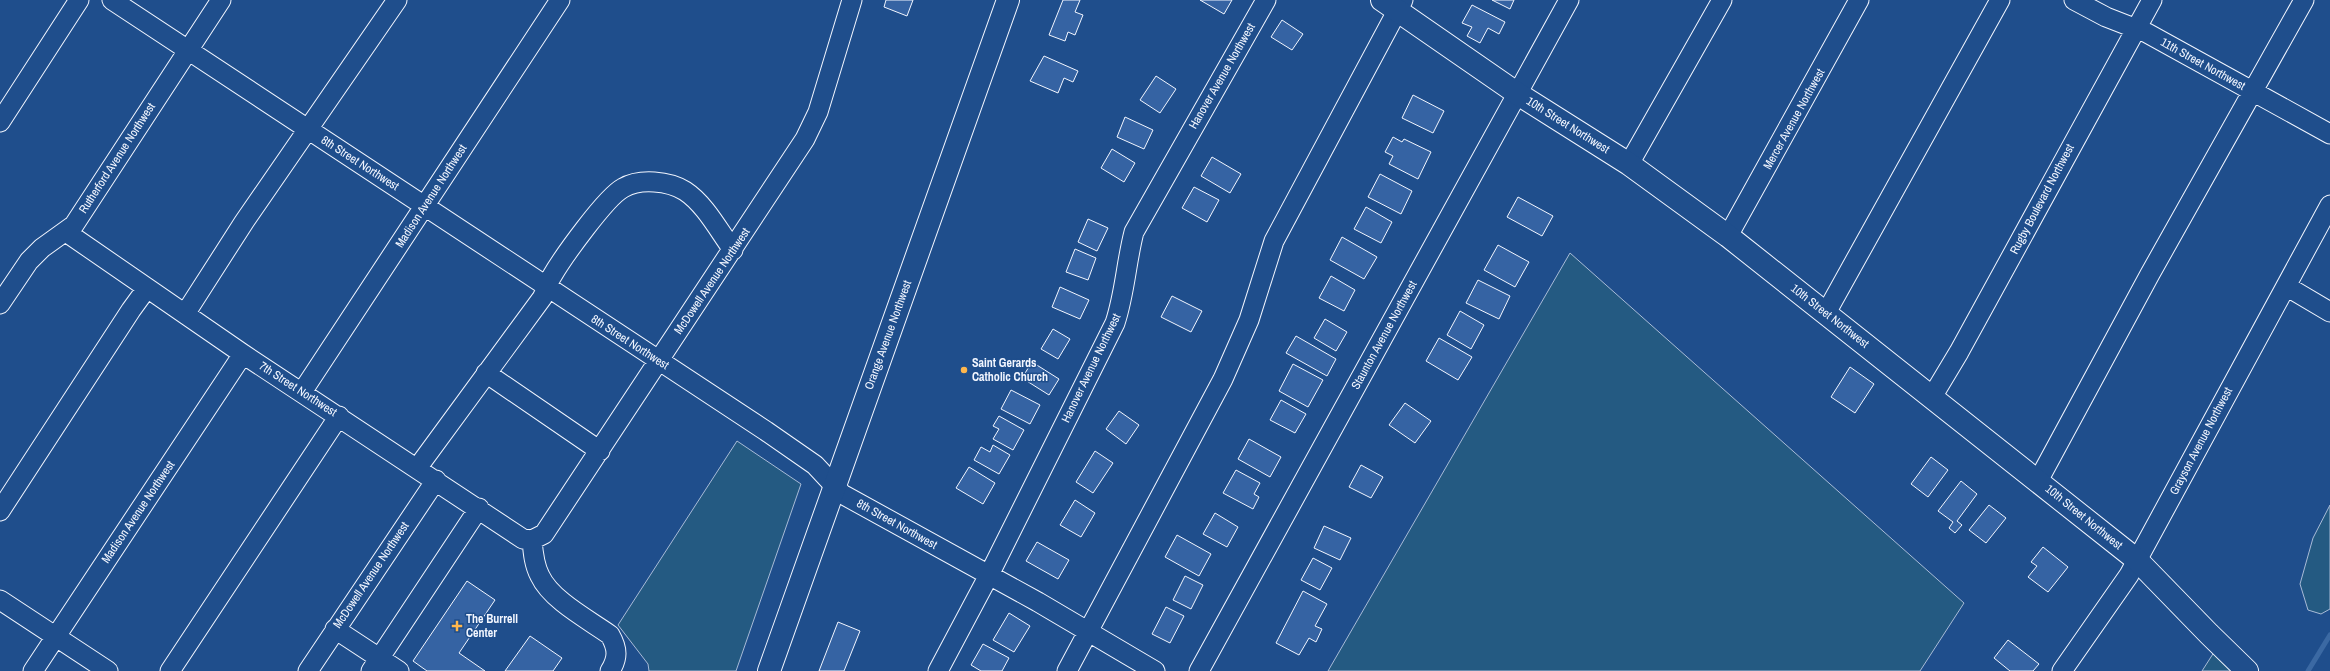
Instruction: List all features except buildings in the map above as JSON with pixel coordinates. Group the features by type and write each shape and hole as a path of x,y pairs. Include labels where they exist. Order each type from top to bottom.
{"main road":[{"name":"Orange Avenue Northwest","path":"769,671 1008,0"},
{"name":"10th Street Northwest","path":"1394,4 1518,94 1629,164 1728,236 2137,560 2208,634 2247,671"}],"street":[{"path":"0,122 79,0"},
{"name":"8th Street Northwest","path":"112,0 766,431 815,465 842,494 989,575 1154,671"},
{"name":"Rutherford Avenue Northwest","path":"0,304 29,261 42,248 74,225 221,0"},
{"path":"185,314 244,222 397,0"},
{"name":"Madison Avenue Northwest","path":"302,392 560,0"},
{"name":"McDowell Avenue Northwest","path":"532,540 544,534 805,139 818,112 852,0"},
{"name":"Hanover Avenue Northwest","path":"938,671 989,575 1115,323 1123,298 1129,252 1134,232 1266,0"},
{"name":"Staunton Avenue Northwest","path":"1199,671 1569,0"},
{"path":"1629,164 1722,0"},
{"name":"Mercer Avenue Northwest","path":"1728,236 1859,0"},
{"path":"1826,313 2000,0"},
{"name":"11th Street Northwest","path":"2074,0 2106,17 2136,29 2330,134"},
{"name":"Rugby Boulevard Northwest","path":"1932,397 1959,352 2152,0"},
{"path":"2038,481 2150,274 2304,0"},
{"path":"1067,671 1089,633 1223,379 1250,320 1274,241 1394,4"},
{"path":"418,468 542,298 552,276 609,200 623,187 638,183 673,186 685,191 701,206 732,250"},
{"name":"Grayson Avenue Northwest","path":"2062,671 2123,584 2137,560 2330,205"},
{"name":"7th Street Northwest","path":"66,232 244,354 523,539 532,540"},
{"path":"2286,286 2330,312"},
{"path":"0,511 131,310 147,288"},
{"name":"Madison Avenue Northwest","path":"33,671 244,354"},
{"path":"486,373 600,451"},
{"path":"170,671 339,416"},
{"name":"McDowell Avenue Northwest","path":"308,671 436,480"},
{"path":"375,665 478,508"},
{"path":"532,540 538,571 548,589 610,635 613,640 617,654 610,671"},
{"path":"0,600 108,671"},
{"path":"335,629 375,665 398,671"}],"shaded area":[{"path":"1570,253 1964,603 1920,671 1328,671"},
{"path":"737,441 801,484 736,671 649,671 648,664 618,625"},
{"path":"2330,505 2330,609 2321,614 2308,610 2300,584 2313,538"},
{"path":"2218,646 2254,671 2202,671"}],"waterway":[{"path":"2308,671 2330,635"}],"place":[{"name":"Saint Gerards Catholic Church","path":"964,370"},
{"name":"The Burrell Center","path":"457,626"}]}
